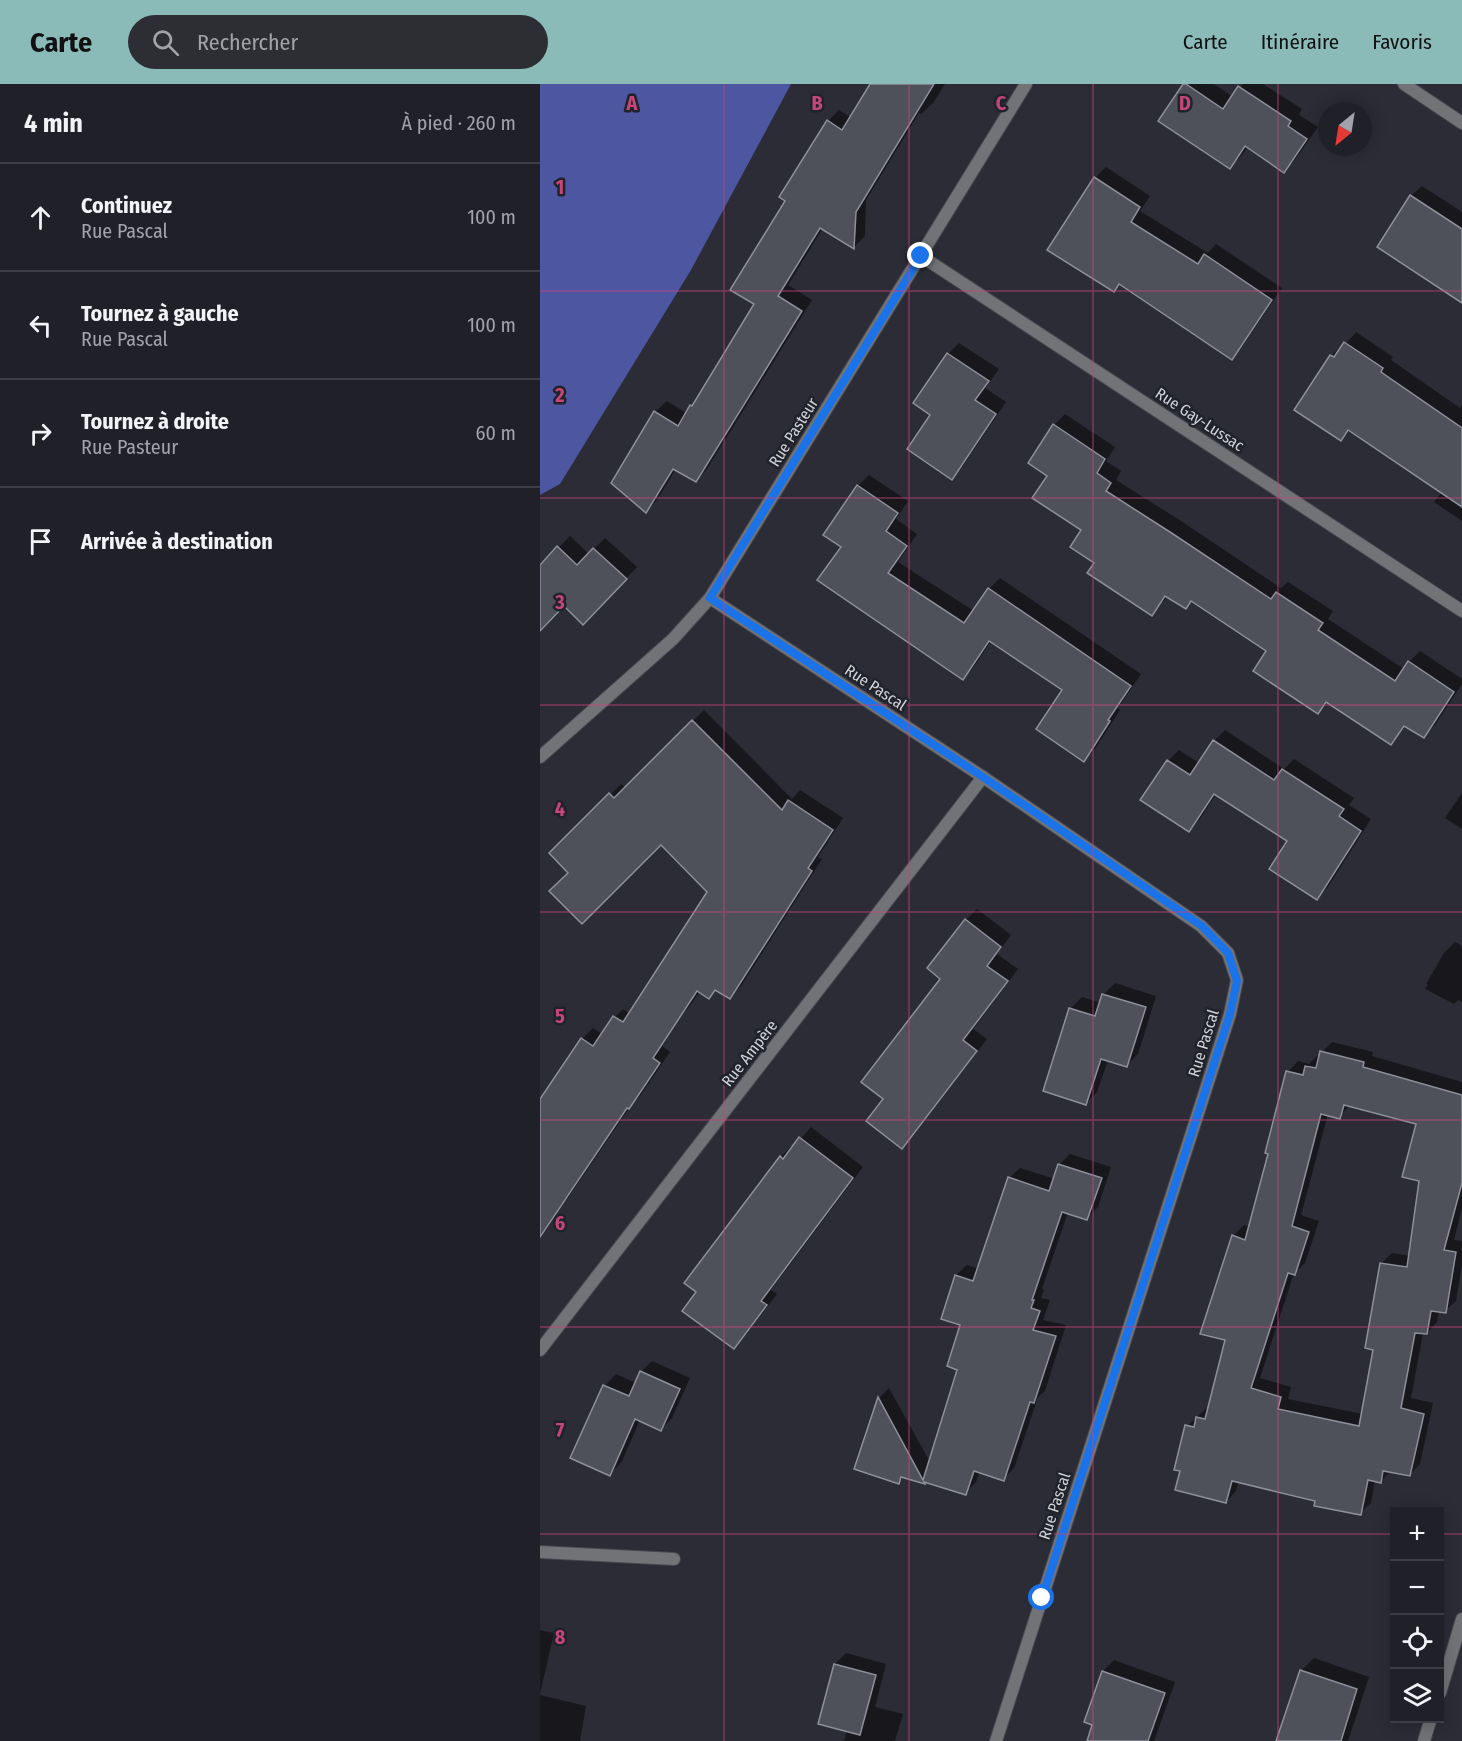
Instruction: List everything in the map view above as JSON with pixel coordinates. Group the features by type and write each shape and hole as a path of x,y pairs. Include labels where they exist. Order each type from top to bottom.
{"street":[{"name":"Rue Pasteur","path":"540,757 673,639 710,598 1026,84"},
{"path":"1404,84 1462,123"},
{"name":"Rue Gay-Lussac","path":"921,256 1462,610"},
{"name":"Rue Pascal","path":"710,598 983,777 1202,926 1228,953 1237,981 1230,1014 996,1741"},
{"name":"Rue Ampère","path":"540,1350 983,777"},
{"path":"540,1552 674,1559"},
{"path":"1444,1680 1462,1619"},
{"path":"1424,1741 1430,1723"}],"shaded area":[{"path":"540,84 791,84 691,270 560,484 540,495"}],"building":[{"path":"870,84 934,84 856,212 854,249 820,228 778,296 802,311 696,482 673,469 646,513 611,483 654,411 678,426 690,405 692,406 754,304 730,290 785,201 779,197 827,120 842,130"},
{"path":"1183,84 1223,109 1238,86 1291,121 1288,126 1307,139 1284,173 1245,146 1230,169 1158,121"},
{"path":"1094,177 1140,207 1131,222 1198,264 1204,254 1272,300 1232,360 1119,284 1114,292 1047,250"},
{"path":"1410,195 1462,229 1462,303 1377,247"},
{"path":"1344,342 1383,368 1381,372 1462,428 1462,507 1348,430 1341,441 1294,410 1330,355 1334,357"},
{"path":"947,353 989,381 975,400 996,414 952,480 907,449 930,415 913,403"},
{"path":"1053,424 1105,459 1097,473 1111,483 1106,491 1271,599 1276,592 1323,623 1318,630 1395,681 1408,661 1454,692 1424,738 1404,726 1391,745 1326,702 1318,714 1253,671 1266,651 1191,601 1186,609 1165,596 1152,616 1087,573 1094,563 1070,547 1081,530 1032,498 1047,476 1028,463"},
{"path":"857,485 898,513 886,531 907,546 888,573 964,623 988,588 1131,686 1084,762 1036,729 1062,690 989,641 963,680 817,580 841,547 823,535"},
{"path":"557,546 577,565 593,548 627,579 583,625 564,606 540,631 540,565"},
{"path":"692,720 782,810 788,800 833,830 808,868 812,871 730,999 715,990 709,999 697,991 653,1058 660,1063 540,1237 540,1099 581,1038 593,1046 613,1016 623,1022 707,892 661,845 582,924 549,891 568,873 549,853 609,793 614,798"},
{"path":"1213,740 1274,780 1282,769 1344,809 1339,816 1361,831 1317,900 1269,869 1287,841 1214,794 1189,832 1140,800 1167,760 1190,775"},
{"path":"965,919 1001,947 987,966 1008,981 963,1040 977,1051 902,1149 866,1121 883,1099 861,1082 940,979 927,968"},
{"path":"1102,994 1146,1007 1127,1067 1101,1059 1086,1105 1043,1091 1069,1008 1095,1016"},
{"path":"1320,1051 1364,1062 1363,1067 1462,1095 1462,1183 1444,1250 1456,1252 1446,1313 1431,1311 1427,1334 1415,1333 1401,1408 1424,1414 1410,1476 1383,1471 1381,1483 1368,1480 1361,1515 1314,1506 1315,1501 1232,1481 1226,1503 1175,1490 1180,1471 1174,1470 1185,1425 1194,1427 1196,1417 1205,1419 1225,1340 1200,1334 1232,1235 1245,1240 1268,1154 1265,1153 1286,1071 1303,1075 1305,1066 1316,1068","holes":["1344,1105 1416,1124 1402,1177 1419,1181 1407,1267 1380,1263 1365,1348 1373,1350 1359,1426 1278,1409 1281,1397 1251,1388 1288,1273 1295,1275 1309,1232 1292,1226 1321,1114 1340,1119"]},
{"path":"799,1137 853,1178 761,1301 767,1305 734,1349 682,1311 696,1292 684,1283 780,1156 783,1159"},
{"path":"1058,1164 1102,1178 1087,1220 1062,1212 1032,1300 1034,1300 1031,1308 1040,1311 1033,1330 1056,1336 1034,1403 1030,1402 1004,1481 974,1471 966,1495 901,1477 899,1484 854,1469 878,1397 923,1480 957,1370 947,1366 960,1325 941,1319 955,1275 973,1281 1008,1177 1049,1191"},
{"path":"640,1371 680,1389 661,1431 635,1419 610,1476 570,1458 603,1385 629,1396"},
{"path":"834,1664 876,1675 860,1735 818,1724"},
{"path":"1300,1670 1357,1689 1341,1741 1276,1741"},
{"path":"1102,1671 1165,1693 1148,1741 1087,1741 1092,1725 1084,1722"}],"route":[{"path":"921,256 710,598 983,777 1202,926 1228,953 1237,981 1230,1014 1042,1598"}]}
